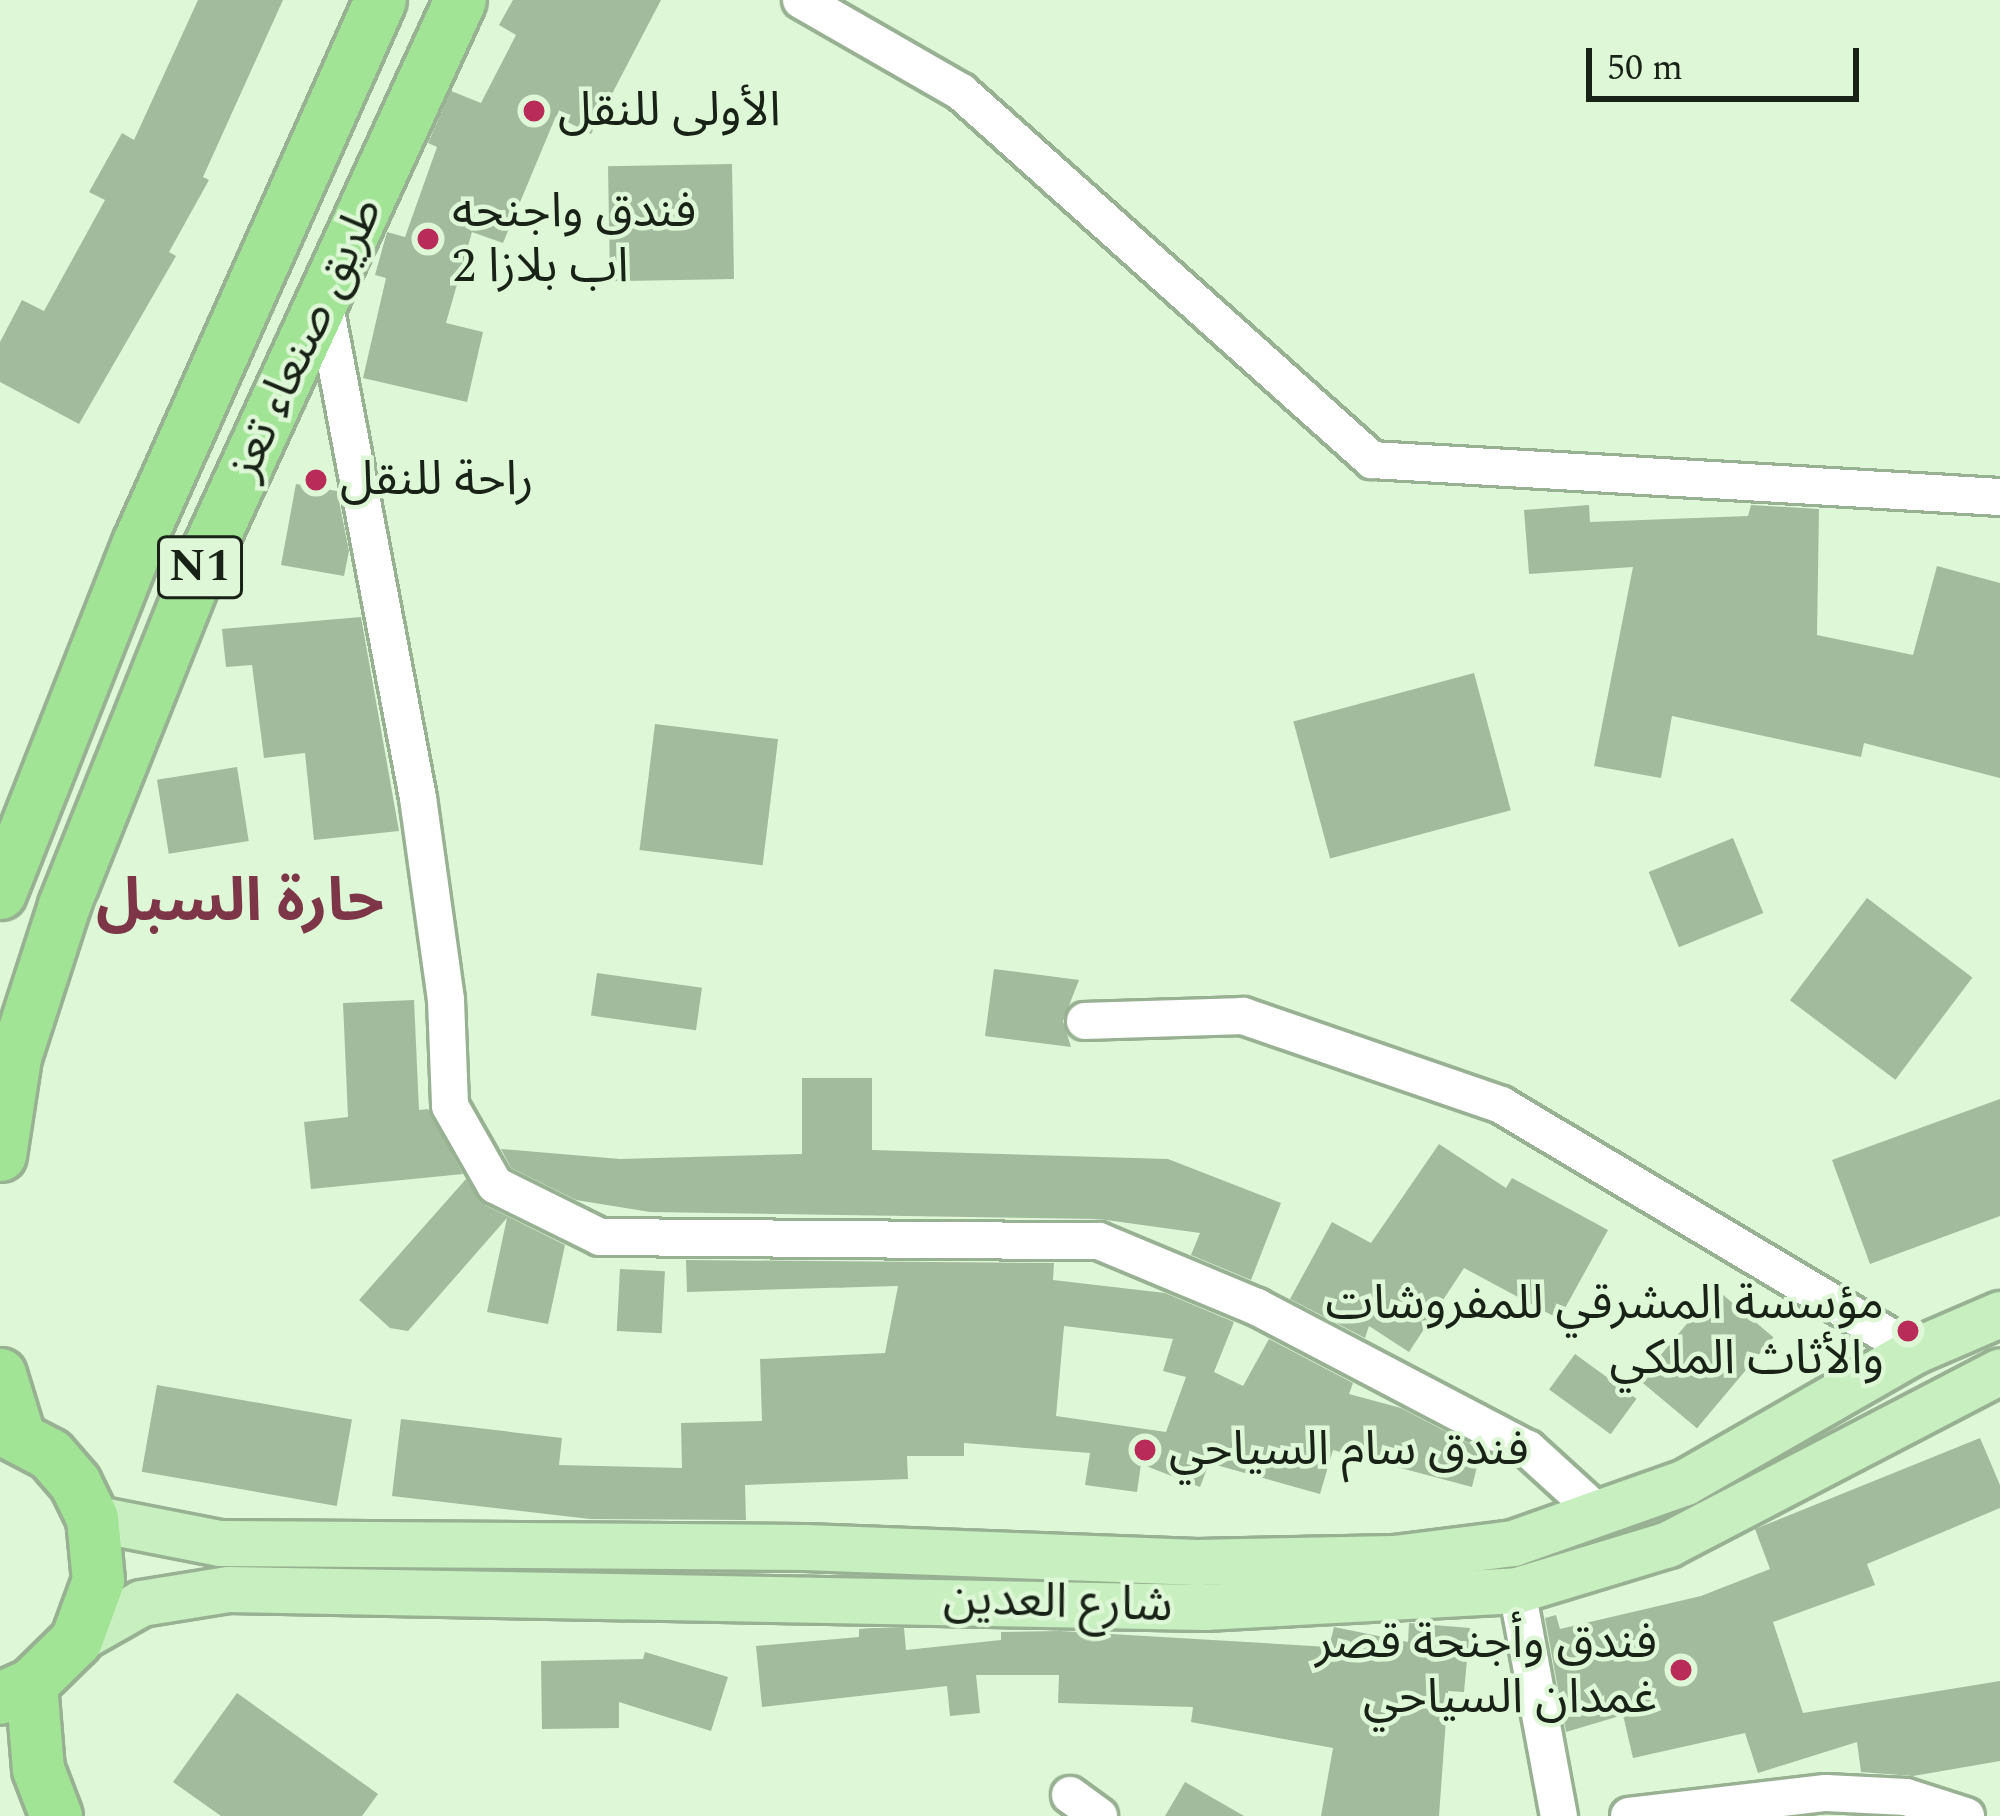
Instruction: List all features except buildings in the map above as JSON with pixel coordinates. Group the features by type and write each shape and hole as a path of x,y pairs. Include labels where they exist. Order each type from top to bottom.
{"highway":[{"name":"طريق صنعاء تعز","path":"0,893 10,841 380,0"},
{"name":"طريق صنعاء تعز","path":"0,1155 15,1057 64,904 197,573 460,0"},
{"path":"0,1374 9,1431 50,1454 92,1518 98,1580 76,1640 16,1691 56,1816"}],"main road":[{"name":"شارع العدين","path":"92,1518 220,1543 805,1547 1197,1562 1394,1558 1513,1543 1595,1510 1685,1482 1914,1351 2000,1314"},
{"name":"شارع العدين","path":"76,1640 141,1603 228,1589 1205,1607 1517,1590 1668,1544 1992,1382"}],"street":[{"path":"801,0 961,92 1372,460 2000,497"},
{"path":"324,300 418,797 446,1000 451,1106 494,1185 600,1237 1099,1241 1257,1307 1528,1449 1595,1510"},
{"path":"1084,1021 1243,1016 1501,1106 1914,1351"},
{"path":"1517,1590 1559,1816"},
{"path":"1629,1816 1826,1792 1906,1797 1966,1816"}],"place":[{"name":"الأولى للنقل","path":"534,111"},
{"name":"فندق واجنحه اب بلازا 2","path":"428,239"},
{"name":"راحة للنقل","path":"316,480"},
{"name":"مؤسسة المشرقي للمفروشات والأثاث الملكي","path":"1908,1331"},
{"name":"فندق سام السياحي","path":"1145,1450"},
{"name":"فندق وأجنحة قصر غمدان السياحي","path":"1681,1670"}],"district":[{"name":"حارة السبل","path":"240,902"}]}
